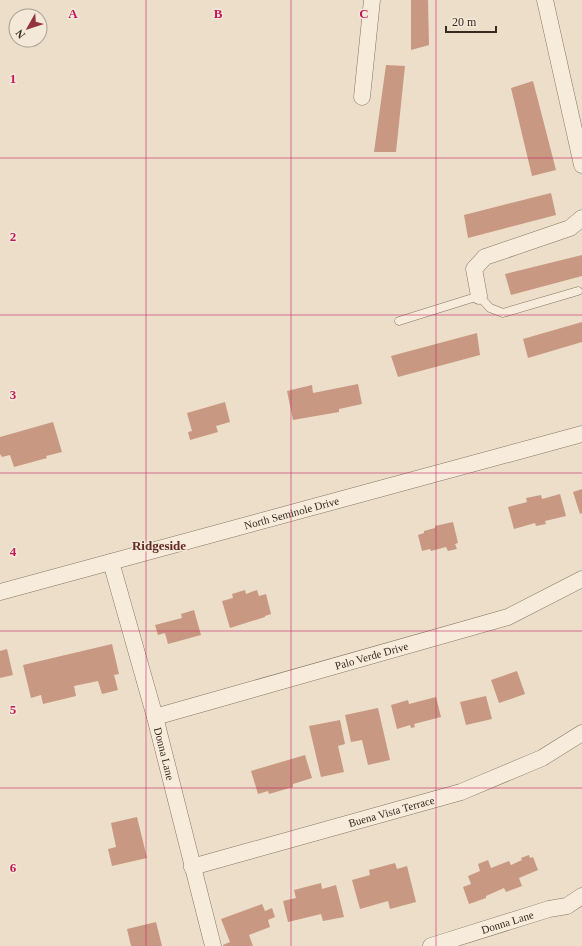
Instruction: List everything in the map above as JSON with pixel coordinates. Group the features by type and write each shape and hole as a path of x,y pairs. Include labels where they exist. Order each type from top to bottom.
{"street":[{"path":"362,97 372,0"},
{"path":"545,0 582,165"},
{"path":"479,296 474,268 485,257 570,228 582,218"},
{"name":"North Seminole Drive","path":"0,592 582,434"},
{"name":"Donna Lane","path":"111,562 155,717 192,868 213,946"},
{"name":"Palo Verde Drive","path":"155,717 508,617 582,579"},
{"name":"Buena Vista Terrace","path":"192,868 461,792 542,758 582,734"},
{"name":"Donna Lane","path":"431,946 549,909 567,906 582,896"}],"lane":[{"path":"399,321 479,296 490,308 503,313 578,291"}],"building":[{"path":"411,0 428,0 429,45 411,50"},
{"path":"386,65 405,66 396,152 374,152"},
{"path":"533,81 556,170 532,176 511,88"},
{"path":"551,193 556,215 468,238 464,215"},
{"path":"582,255 582,276 511,295 505,274"},
{"path":"582,322 582,342 528,358 523,339"},
{"path":"477,333 480,355 398,377 391,356"},
{"path":"358,384 362,404 339,409 339,412 293,420 287,391 312,385 313,393"},
{"path":"225,402 230,422 216,426 218,432 190,440 188,432 192,431 187,413"},
{"path":"53,422 62,452 46,456 47,458 14,467 10,455 2,457 0,454 0,437"},
{"path":"582,489 582,513 580,514 573,492"},
{"path":"560,494 566,516 545,521 546,524 536,526 535,523 514,529 508,507 527,502 526,498 541,495 542,499"},
{"path":"453,522 458,543 455,544 457,549 448,551 446,547 431,551 430,549 422,551 418,535 424,533 424,531 435,528 435,526"},
{"path":"245,590 246,594 257,590 259,596 266,594 271,614 230,628 222,601 233,598 232,594"},
{"path":"194,610 201,635 168,644 165,633 158,635 155,625 182,618 181,614"},
{"path":"112,644 119,674 114,675 118,690 102,694 98,681 74,686 76,696 43,704 41,695 31,698 23,665"},
{"path":"7,649 13,675 0,678 0,651"},
{"path":"517,671 525,694 499,703 491,680"},
{"path":"486,696 492,719 466,725 460,702"},
{"path":"436,697 441,717 414,724 415,727 411,728 410,725 397,729 391,705 408,700 409,704"},
{"path":"378,708 390,760 368,765 362,740 351,742 345,715"},
{"path":"340,720 345,744 338,746 344,772 321,777 309,726"},
{"path":"305,755 312,778 293,784 293,787 269,794 268,791 258,794 251,771"},
{"path":"137,817 147,858 112,866 108,849 116,847 111,823"},
{"path":"529,855 530,858 533,857 538,870 519,878 522,886 506,892 504,888 486,896 486,898 469,904 463,887 471,884 468,876 480,871 478,864 488,860 491,868 509,861 511,865 522,860 521,858"},
{"path":"395,863 397,869 407,866 416,902 390,909 388,901 360,909 352,880 370,875 369,870"},
{"path":"321,883 322,889 336,885 344,917 323,921 321,914 288,922 283,901 296,898 294,890"},
{"path":"262,904 265,911 272,908 275,917 268,920 270,927 249,935 253,946 223,946 230,942 221,919"},
{"path":"156,922 162,946 131,946 127,929"}],"district":[{"name":"Ridgeside","path":"159,545"}]}
